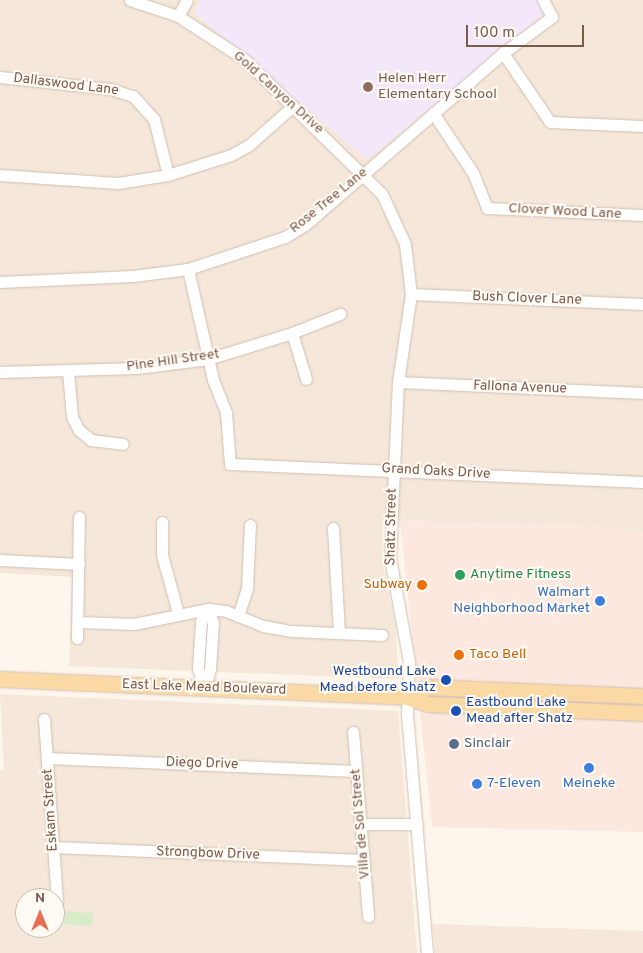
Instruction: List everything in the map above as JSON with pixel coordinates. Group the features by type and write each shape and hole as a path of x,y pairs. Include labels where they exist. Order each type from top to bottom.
{"main road":[{"name":"East Lake Mead Boulevard","path":"0,680 407,697 428,704 643,713"},
{"name":"East Lake Mead Boulevard","path":"407,697 428,687 643,696"},
{"path":"591,711 594,705 613,704 626,696"}],"street":[{"name":"Gold Canyon Drive","path":"130,0 178,16 244,59 364,173"},
{"path":"178,16 186,0"},
{"name":"Rose Tree Lane","path":"0,282 133,276 188,268 285,237 305,225 503,53 552,17 543,0"},
{"path":"503,53 550,122 643,126"},
{"name":"Dallaswood Lane","path":"0,77 111,88 133,96 154,119 168,175"},
{"path":"0,176 118,183 168,175 231,155 249,145 293,106"},
{"name":"Clover Wood Lane","path":"433,113 473,173 487,208 643,215"},
{"name":"Shatz Street","path":"364,173 382,194 405,244 411,294 398,382 391,570 405,627 409,662 407,697 427,953"},
{"path":"188,268 208,359"},
{"name":"Bush Clover Lane","path":"411,294 643,304"},
{"name":"Pine Hill Street","path":"0,372 137,368 208,359 292,333 340,314"},
{"path":"292,333 306,379"},
{"name":"Grand Oaks Drive","path":"208,359 226,413 230,464 643,482"},
{"path":"68,370 72,417 79,430 90,440 123,444"},
{"name":"Fallona Avenue","path":"398,382 643,393"},
{"path":"78,638 79,516"},
{"path":"162,522 162,555 178,613"},
{"path":"238,616 247,588 250,525"},
{"path":"333,528 339,632"},
{"path":"0,560 79,564"},
{"path":"79,622 134,624 178,613 208,609 238,616 263,626 291,631 382,635"},
{"path":"204,688 210,668 213,623 208,609"},
{"name":"Eskam Street","path":"44,718 56,888"},
{"name":"Villa de Sol Street","path":"353,732 368,916"},
{"name":"Diego Drive","path":"47,758 356,771"},
{"path":"360,824 417,824"},
{"name":"Strongbow Drive","path":"53,847 364,860"}],"shaded area":[{"path":"0,0 643,0 643,529 383,520 382,561 396,627 398,679 69,666 72,577 0,573"},
{"name":"Helen Herr Elementary School","path":"201,0 537,0 544,14 367,160 194,13"},
{"path":"400,521 643,529 643,832 432,827"},
{"path":"0,694 398,711 417,953 0,953 0,771 4,770"},
{"path":"433,924 643,931 643,953 435,953"}],"green space":[{"path":"65,911 93,913 92,926 65,924"}],"place":[{"name":"Helen Herr Elementary School","path":"368,87"},
{"name":"Anytime Fitness","path":"460,575"},
{"name":"Subway","path":"422,585"},
{"name":"Walmart Neighborhood Market","path":"600,601"},
{"name":"Taco Bell","path":"459,655"},
{"name":"Westbound Lake Mead before Shatz","path":"446,680"},
{"name":"Eastbound Lake Mead after Shatz","path":"456,711"},
{"name":"Sinclair","path":"454,744"},
{"name":"Meineke","path":"589,768"},
{"name":"7-Eleven","path":"477,784"}]}
